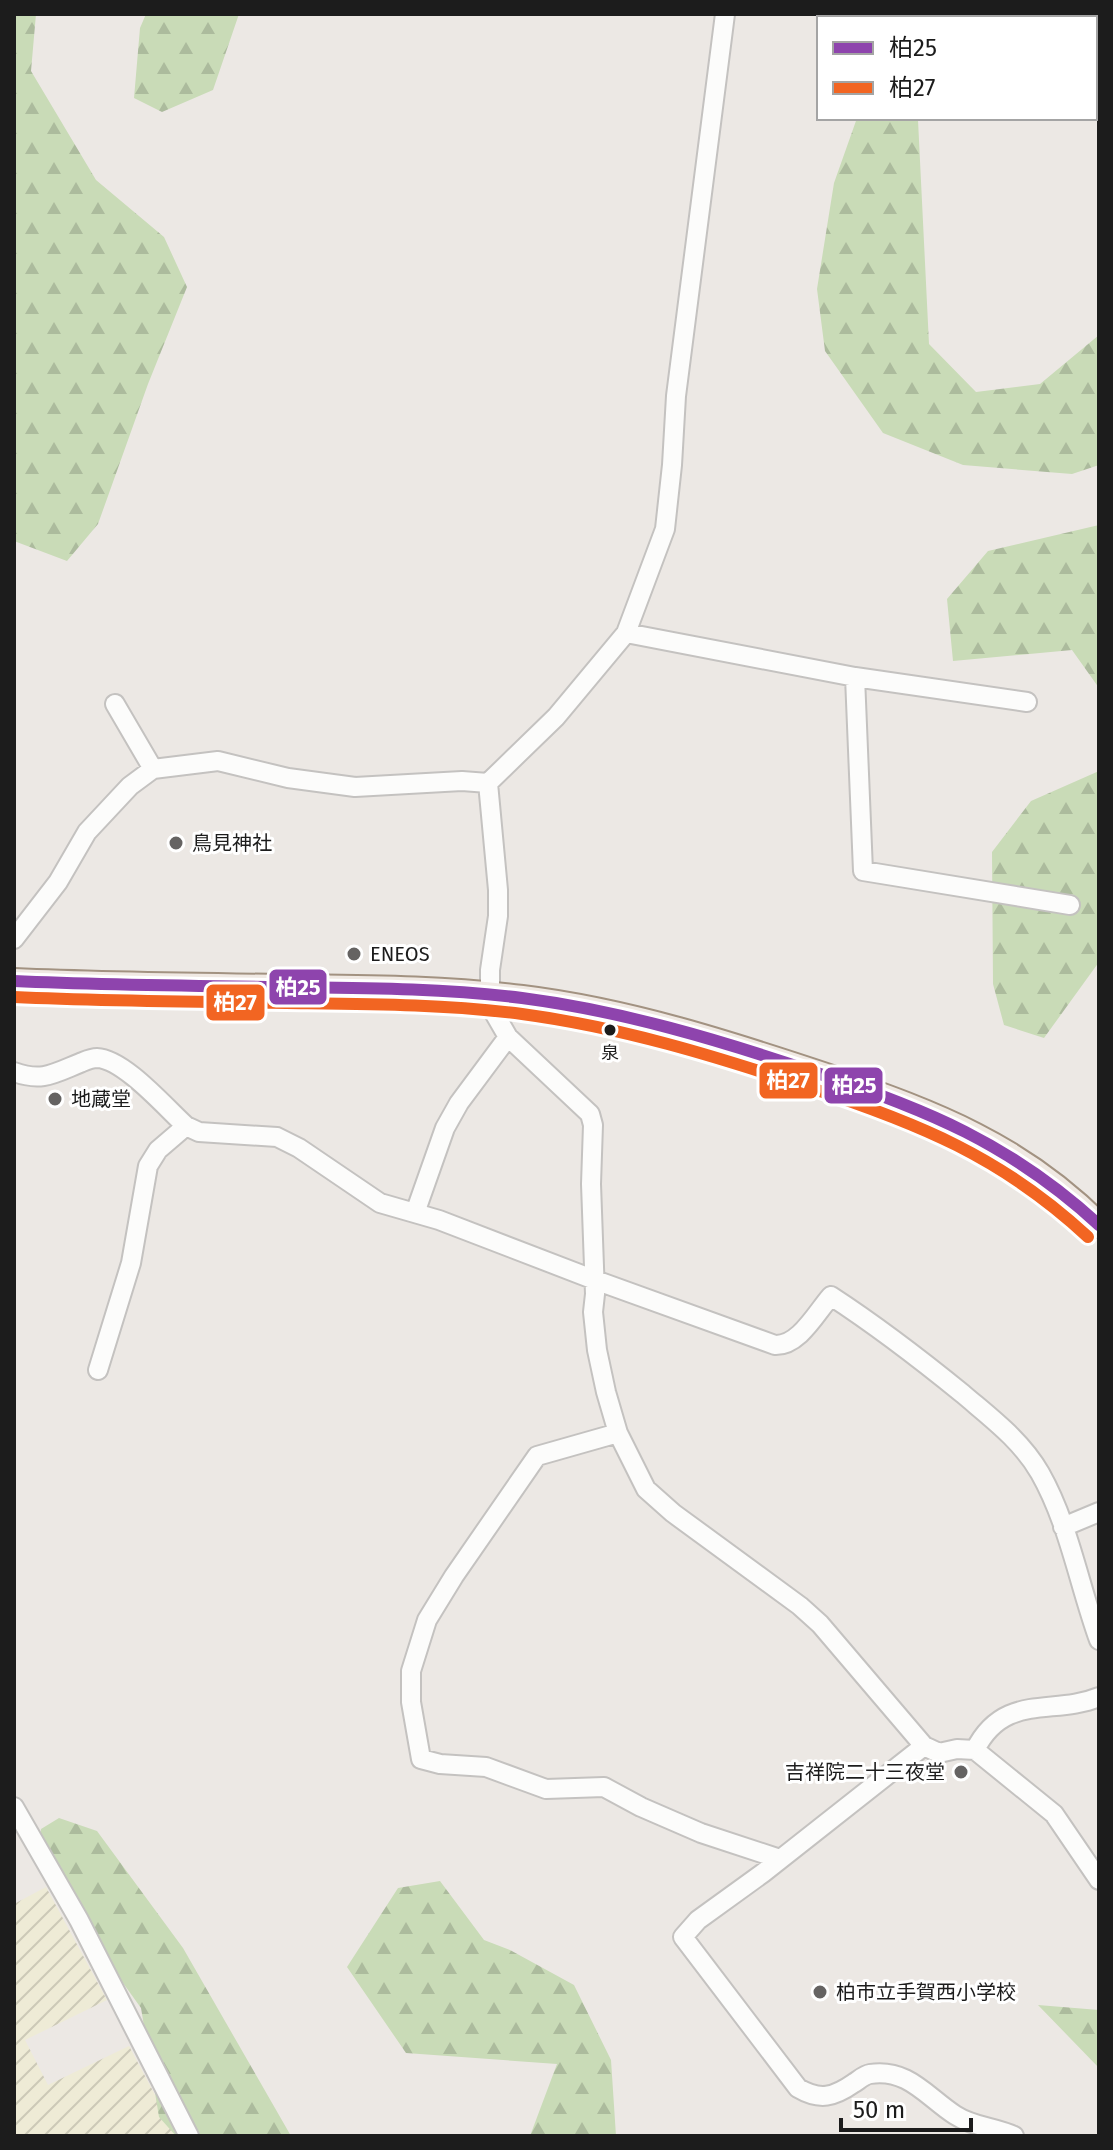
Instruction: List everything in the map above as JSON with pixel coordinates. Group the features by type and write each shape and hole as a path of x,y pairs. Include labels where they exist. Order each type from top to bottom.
{"main road":[{"path":"14,981 366,988 490,994 622,1015 765,1055 960,1126 1038,1172 1071,1197 1099,1225"}],"street":[{"path":"14,939 58,882 87,832 130,786 153,769 218,761 288,778 355,787 462,781 488,783 556,717 626,633 665,529 681,349 725,14"},
{"path":"626,633 855,677 1027,702"},
{"path":"855,677 863,871 1070,905"},
{"path":"115,704 153,769"},
{"path":"488,783 498,903 490,994 493,1011 508,1037 590,1114 593,1125 593,1312 597,1350 618,1433 646,1489 673,1513 820,1624 924,1746 939,1753 957,1749 975,1750 1054,1814 1099,1880"},
{"path":"415,1213 445,1128 459,1103 508,1037"},
{"path":"14,1072 30,1078 43,1078 92,1058 101,1058 122,1067 186,1126 199,1132 277,1137 299,1148 380,1203 499,1242 775,1345 786,1345 796,1338 831,1296 888,1334 1003,1427 1024,1450 1040,1472 1063,1527 1099,1640"},
{"path":"98,1370 131,1263 148,1166 158,1150 186,1126"},
{"path":"618,1433 537,1456 427,1620 411,1671 411,1702 421,1759 440,1764 486,1767 546,1789 604,1787 701,1833 780,1859"},
{"path":"1063,1527 1099,1512"},
{"path":"975,1750 982,1736 1017,1711 1086,1702 1099,1697"},
{"path":"924,1746 698,1920 683,1937 798,2088 811,2096 837,2095 867,2074 893,2074 916,2083 956,2116 1014,2136"},
{"path":"14,1807 79,1920 189,2136"}],"shaded area":[{"path":"46,1887 107,2000 25,2040 48,2085 129,2046 177,2136 14,2136 14,1904"}],"green space":[{"path":"14,14 36,14 31,71 96,180 164,237 187,287 148,384 98,524 67,561 14,541"},
{"path":"146,14 239,14 213,90 162,112 134,98 140,28"},
{"path":"856,120 918,120 929,344 976,392 1040,384 1099,335 1099,465 1072,474 963,465 883,433 825,351 817,289 834,183"},
{"path":"1099,525 1099,688 1072,650 953,661 947,599 988,551"},
{"path":"1099,771 1099,962 1044,1038 1004,1025 993,984 992,852 1031,801"},
{"path":"59,1818 97,1831 183,1948 291,2136 176,2136 159,2117 141,2008 38,1865 41,1829"},
{"path":"440,1881 484,1940 510,1950 574,1985 611,2060 616,2136 530,2136 557,2064 406,2053 347,1967 398,1888"},
{"path":"1038,2005 1099,2010 1099,2068"}],"transit line":[{"name":"柏25","path":"14,981 462,992 522,998 633,1019 778,1060 930,1115 966,1132 1033,1172 1099,1225"},
{"name":"柏27","path":"14,997 434,1006 522,1014 595,1027 738,1064 848,1100 922,1129 991,1164 1056,1209 1088,1237"}],"place":[{"name":"鳥見神社","path":"176,843"},
{"name":"ENEOS","path":"354,954"},
{"name":"泉","path":"610,1030"},
{"name":"地蔵堂","path":"55,1099"},
{"name":"吉祥院二十三夜堂","path":"961,1772"},
{"name":"柏市立手賀西小学校","path":"820,1992"}]}
